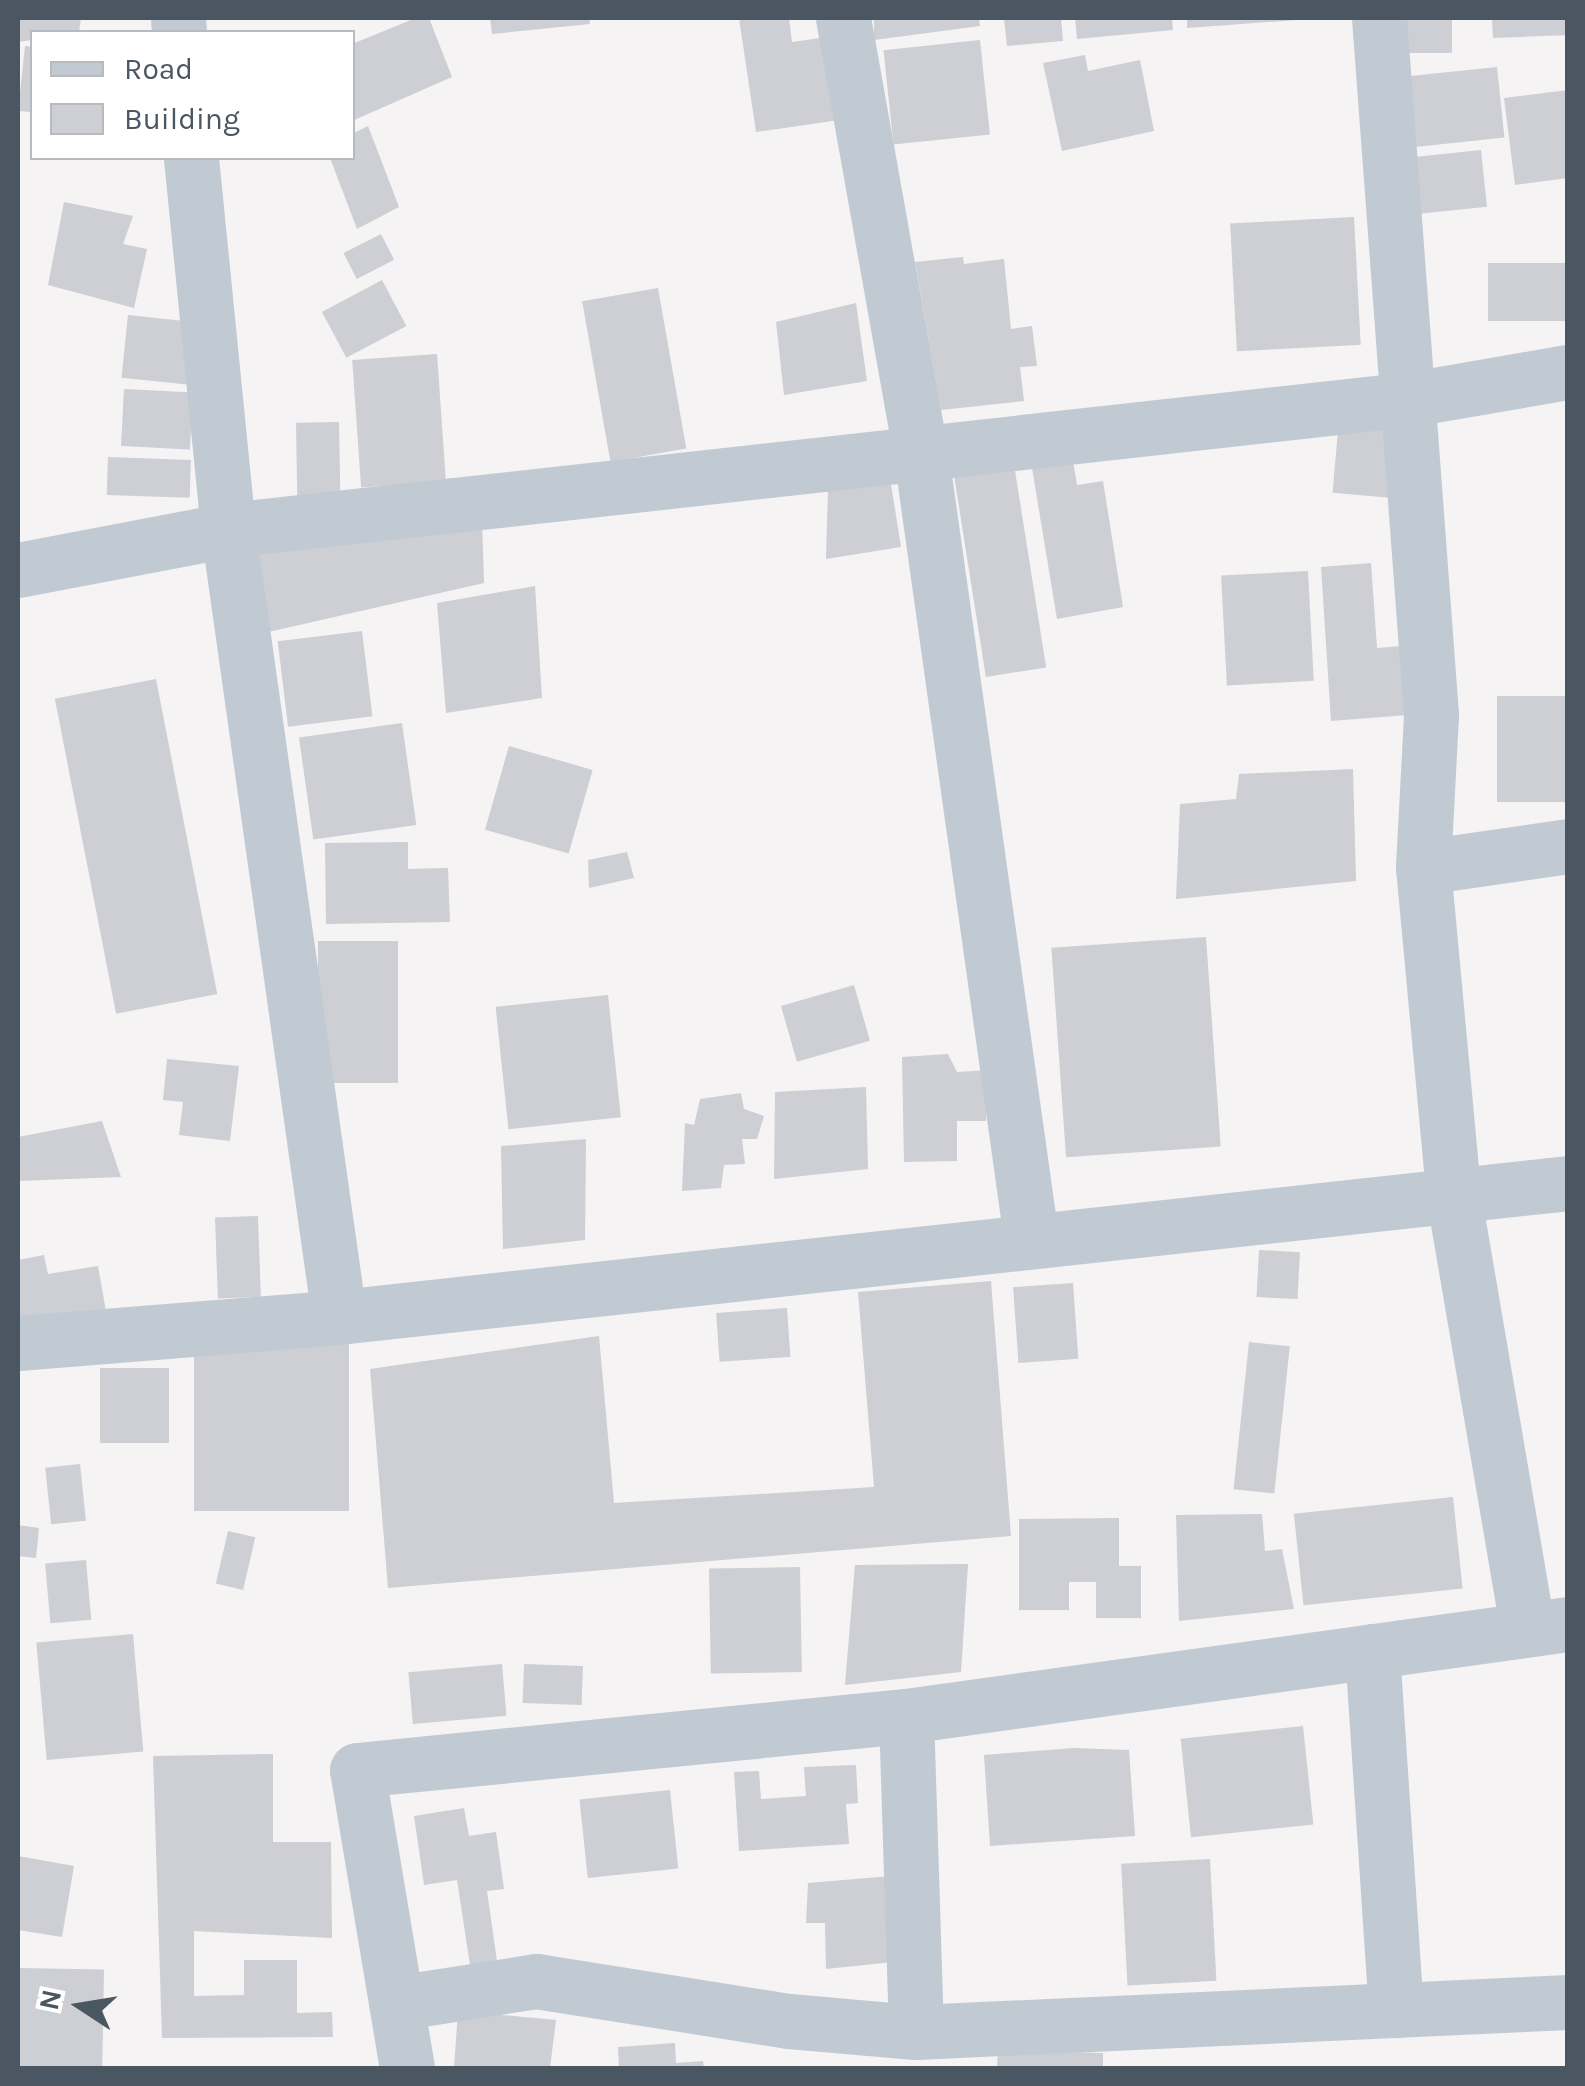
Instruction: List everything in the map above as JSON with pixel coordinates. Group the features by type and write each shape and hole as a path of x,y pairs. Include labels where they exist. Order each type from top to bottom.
{"street":[{"path":"843,18 921,456 1031,1238"},
{"path":"407,2068 357,1770 906,1716 1547,1626 1454,1193 1423,867 1432,715 1412,399 1378,18"},
{"path":"192,160 228,530 338,1317"},
{"path":"18,570 228,530 1412,399 1568,372"},
{"path":"1423,867 1568,846"},
{"path":"18,1344 338,1317 1031,1238 1568,1183"},
{"path":"1372,1651 1396,2010"},
{"path":"906,1716 916,2032"},
{"path":"396,2003 536,1981 789,2021 916,2032 1568,2002"}],"building":[{"path":"18,18 81,18 79,30 30,30 30,40 18,42"},
{"path":"416,18 429,18 452,77 355,120 355,43"},
{"path":"490,18 589,18 590,24 492,34"},
{"path":"739,18 789,18 792,42 834,36 846,119 756,132"},
{"path":"874,18 979,18 980,26 874,40"},
{"path":"1004,18 1061,18 1063,41 1007,46"},
{"path":"1075,18 1172,18 1173,30 1077,39"},
{"path":"1187,18 1297,18 1298,20 1187,28"},
{"path":"1388,18 1452,18 1452,53 1388,53"},
{"path":"1492,18 1568,18 1568,35 1493,38"},
{"path":"980,40 990,134 893,145 884,50"},
{"path":"25,46 30,47 30,112 18,111"},
{"path":"1085,55 1088,71 1140,60 1154,131 1062,151 1043,63"},
{"path":"1497,67 1504,138 1413,147 1406,77"},
{"path":"1568,90 1568,178 1515,185 1504,98"},
{"path":"368,126 399,207 357,229 331,160 355,160 355,132"},
{"path":"1481,150 1487,207 1405,215 1399,159"},
{"path":"64,202 133,216 123,244 147,249 134,308 48,285"},
{"path":"1354,217 1361,345 1237,351 1230,223"},
{"path":"381,234 394,260 357,279 344,253"},
{"path":"963,257 964,264 1004,259 1011,329 1032,326 1037,366 1020,367 1024,401 941,410 915,262"},
{"path":"1488,263 1568,263 1568,321 1488,321"},
{"path":"382,280 406,326 346,358 322,312"},
{"path":"658,288 686,449 610,462 582,301"},
{"path":"856,303 867,381 784,395 776,322"},
{"path":"128,315 194,322 187,385 121,378"},
{"path":"437,354 446,482 361,488 352,360"},
{"path":"124,389 193,393 190,450 121,446"},
{"path":"1339,419 1405,425 1398,498 1333,493"},
{"path":"339,422 340,499 297,500 296,423"},
{"path":"1072,455 1077,485 1103,481 1123,607 1057,619 1031,462"},
{"path":"108,457 191,460 190,498 107,495"},
{"path":"1013,458 1046,667 986,677 953,468"},
{"path":"890,478 901,547 826,559 828,488"},
{"path":"482,518 484,583 264,633 256,555"},
{"path":"1371,563 1377,648 1415,645 1420,714 1331,721 1321,567"},
{"path":"1308,571 1314,681 1227,685 1221,576"},
{"path":"535,586 542,698 446,713 437,603"},
{"path":"362,631 372,716 288,727 278,641"},
{"path":"156,679 217,994 116,1014 55,699"},
{"path":"1497,696 1568,696 1568,802 1497,802"},
{"path":"402,723 416,825 313,839 299,737"},
{"path":"509,746 593,770 569,854 485,830"},
{"path":"1353,769 1356,881 1176,899 1180,804 1236,799 1239,774"},
{"path":"408,842 408,869 448,868 450,922 326,924 325,843"},
{"path":"627,852 634,878 589,888 588,860"},
{"path":"1206,937 1221,1146 1066,1157 1051,948"},
{"path":"318,941 398,941 398,1083 318,1083"},
{"path":"854,985 870,1041 797,1062 781,1006"},
{"path":"608,995 621,1117 508,1129 496,1007"},
{"path":"948,1054 957,1072 989,1070 986,1121 957,1121 957,1161 904,1162 902,1057"},
{"path":"167,1059 239,1066 230,1141 179,1135 183,1102 163,1100"},
{"path":"866,1087 868,1169 774,1179 775,1092"},
{"path":"741,1093 744,1109 764,1116 757,1139 742,1139 745,1164 724,1165 721,1188 682,1191 685,1123 694,1125 700,1099"},
{"path":"102,1121 121,1177 18,1181 18,1137"},
{"path":"586,1139 585,1240 503,1249 501,1146"},
{"path":"258,1216 261,1297 218,1298 215,1218"},
{"path":"1259,1250 1300,1252 1297,1299 1257,1297"},
{"path":"44,1255 48,1274 98,1266 106,1311 18,1327 18,1260"},
{"path":"991,1281 1011,1536 388,1588 370,1369 599,1336 614,1503 874,1487 858,1292"},
{"path":"1073,1283 1078,1359 1018,1363 1013,1287"},
{"path":"787,1308 790,1357 720,1362 716,1313"},
{"path":"194,1338 349,1338 349,1511 194,1511"},
{"path":"1249,1342 1290,1346 1274,1493 1234,1489"},
{"path":"100,1368 169,1368 169,1443 100,1443"},
{"path":"80,1464 86,1521 51,1524 45,1468"},
{"path":"1453,1497 1463,1588 1303,1605 1294,1514"},
{"path":"1262,1514 1265,1551 1282,1549 1294,1609 1179,1621 1176,1515"},
{"path":"1119,1518 1119,1566 1141,1566 1141,1618 1096,1618 1096,1582 1069,1582 1069,1610 1019,1610 1019,1519"},
{"path":"18,1525 39,1528 36,1558 18,1556"},
{"path":"228,1531 255,1537 243,1590 216,1584"},
{"path":"86,1560 91,1620 50,1623 45,1564"},
{"path":"968,1564 961,1672 845,1685 855,1565"},
{"path":"800,1567 802,1672 711,1674 709,1569"},
{"path":"133,1634 143,1752 47,1760 36,1642"},
{"path":"502,1664 507,1716 413,1724 408,1672"},
{"path":"524,1664 583,1666 582,1705 523,1703"},
{"path":"1303,1726 1313,1824 1191,1837 1181,1739"},
{"path":"1074,1748 1129,1750 1135,1836 990,1846 984,1755"},
{"path":"273,1754 273,1842 331,1842 332,1938 194,1931 194,1996 244,1995 244,1960 297,1960 297,2013 332,2012 333,2037 162,2038 153,1756"},
{"path":"856,1765 858,1803 846,1804 849,1844 739,1851 734,1772 759,1771 761,1799 806,1796 804,1767"},
{"path":"670,1790 678,1869 588,1878 579,1800"},
{"path":"464,1808 469,1836 496,1832 504,1889 487,1891 499,1975 472,1978 457,1880 424,1885 414,1816"},
{"path":"18,1856 74,1866 62,1937 18,1930"},
{"path":"1210,1859 1216,1981 1128,1985 1121,1864"},
{"path":"891,1876 893,1962 826,1969 825,1923 806,1923 808,1883"},
{"path":"18,1968 104,1970 102,2068 18,2068"},
{"path":"458,2011 556,2020 550,2068 454,2068"},
{"path":"675,2043 676,2063 703,2061 704,2068 619,2068 618,2047"},
{"path":"998,2050 1103,2053 1103,2068 997,2068"}]}
